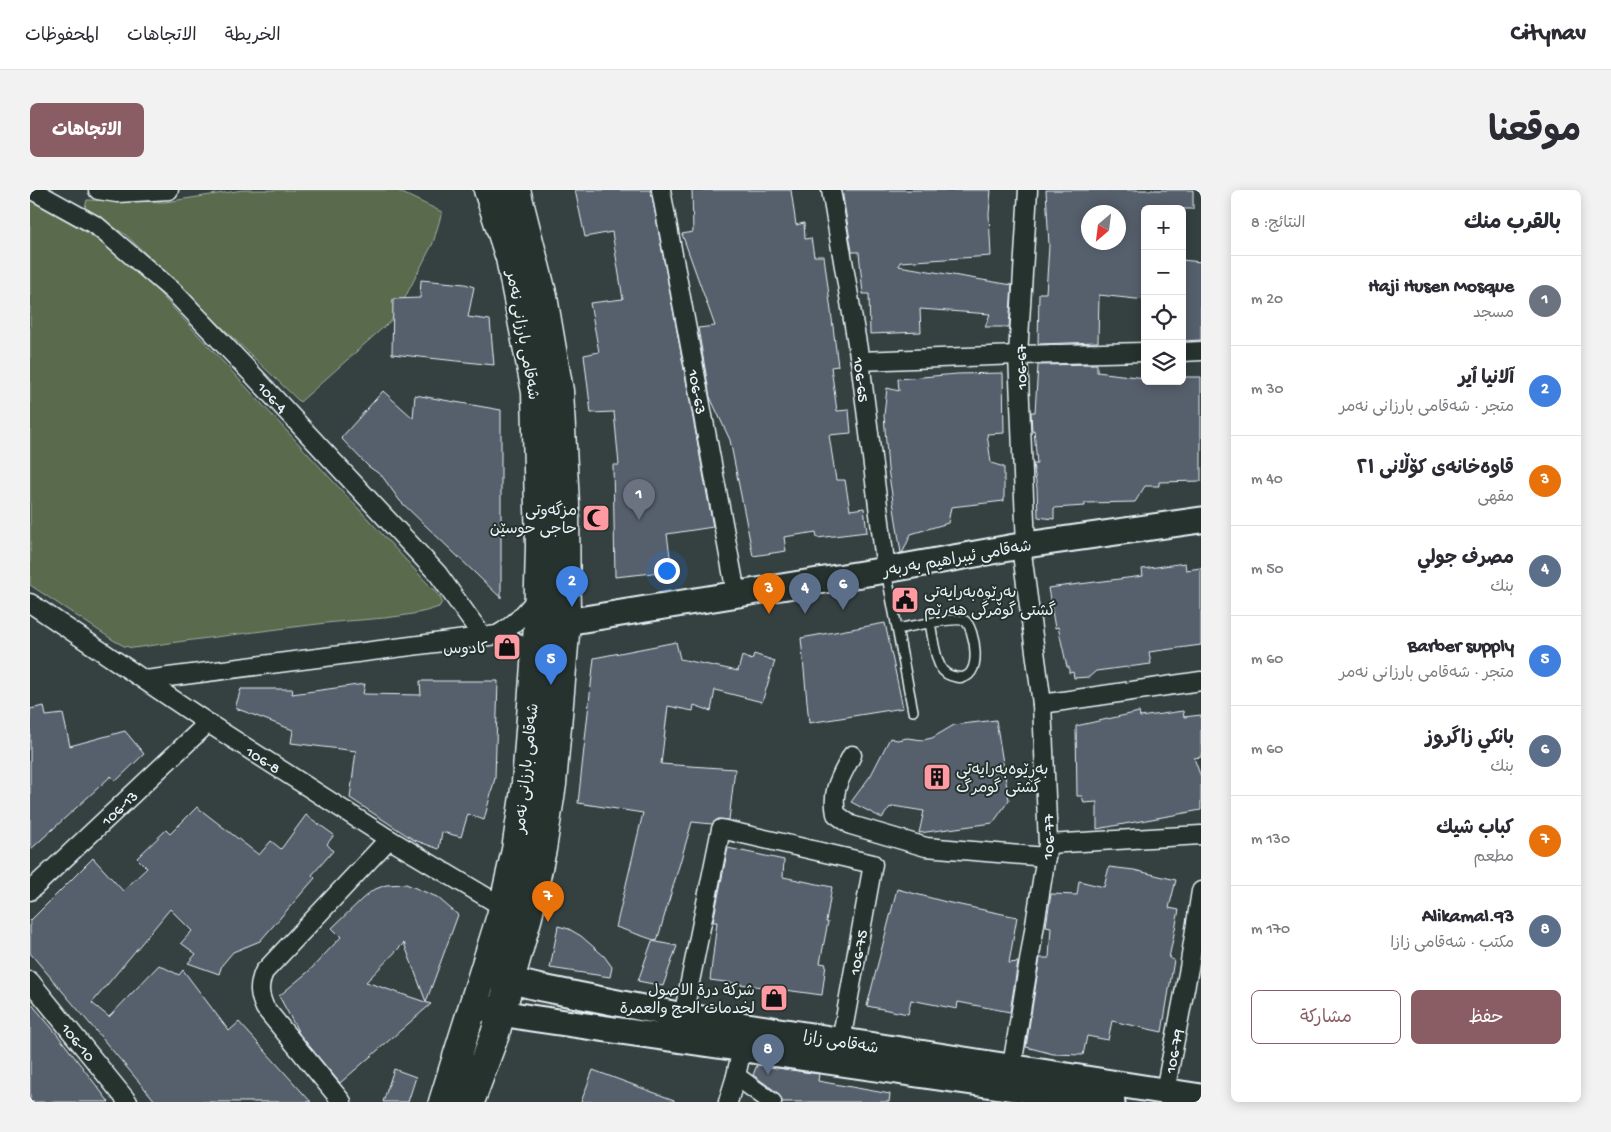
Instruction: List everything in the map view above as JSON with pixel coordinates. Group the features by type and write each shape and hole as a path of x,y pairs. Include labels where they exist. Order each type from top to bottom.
{"main road":[{"name":"شەقامی بارزانی نەمر","path":"443,1102 503,907 516,850 526,783 536,658 540,545 536,392 510,258 488,190"},
{"name":"شەقامی بارزانی نەمر","path":"470,1102 501,1013 528,916 542,849 552,784 566,622 564,504 559,391 543,297 516,190"}],"street":[{"name":"106-4","path":"32,190 96,226 173,291 438,574 490,636"},
{"path":"98,190 117,193 164,190"},
{"name":"106-63","path":"661,190 736,593"},
{"name":"106-65","path":"831,190 860,361 886,570"},
{"name":"106-67","path":"1024,545 1018,355 1028,190"},
{"path":"860,361 1141,352"},
{"path":"1186,352 1201,352"},
{"name":"شەقامی ئیبراهیم بەربەر","path":"566,622 886,570 1024,545 1201,520"},
{"name":"106-77","path":"1012,1066 1047,851 1042,704 1024,545"},
{"path":"146,680 490,636 506,630 522,617 539,595"},
{"name":"106-8","path":"30,603 208,723 388,839 503,907"},
{"path":"490,636 514,641 536,658"},
{"path":"1042,704 1201,681"},
{"name":"106-13","path":"30,891 208,723"},
{"path":"852,755 837,784 833,801 836,814 851,826 926,846 1047,851 1201,835"},
{"name":"106-75","path":"683,1016 721,829 873,864 841,1041"},
{"path":"342,1102 266,1008 259,996 260,982 264,972 388,839"},
{"name":"106-79","path":"1165,1091 1195,968 1201,891"},
{"name":"شەقامی زازا","path":"483,973 557,992 683,1016 1201,1097"},
{"name":"106-10","path":"30,981 128,1102"},
{"name":"شەقامی زازا","path":"474,1005 501,1013 742,1048 1057,1098 1112,1102"},
{"path":"728,1102 742,1048"},
{"path":"736,1076 772,1102"}],"lane":[{"path":"886,570 913,711"},
{"path":"897,629 930,623 959,619 966,621 970,626 976,661 974,669 968,676 959,678 949,676 941,669 937,659 930,623"}],"green space":[{"path":"243,190 396,190 442,212 433,243 395,317 300,402 125,234 84,211 87,200 165,202"},
{"path":"30,197 114,251 140,272 440,597 442,602 439,607 413,614 326,623 133,648 113,640 30,585"}],"building":[{"path":"575,190 651,190 713,527 667,534 672,571 615,577 613,465 619,465 614,412 591,413 584,355 599,352 590,303 623,299 612,232 585,237"},
{"path":"692,190 791,190 796,225 804,223 805,239 811,238 814,256 824,256 838,366 831,367 837,411 849,410 851,433 829,435 836,480 845,480 850,510 864,508 867,532 817,538 816,532 784,537 786,551 753,556 730,440 710,397 698,328 715,326 682,234 693,232"},
{"path":"842,190 991,190 989,214 991,256 900,262 899,266 1012,285 1009,327 985,327 990,314 920,309 921,332 870,334 869,294 863,294 859,252 852,252"},
{"path":"1046,190 1193,190 1193,209 1186,209 1186,205 1141,205 1141,300 1099,295 1098,342 1038,344 1039,293 1046,293 1049,246"},
{"path":"1186,260 1201,262 1201,340 1186,341"},
{"path":"421,280 465,284 474,287 468,317 490,320 494,365 392,354 393,299 420,298"},
{"path":"1097,364 1097,372 1141,378 1141,385 1186,385 1186,377 1201,377 1201,481 1159,482 1159,486 1145,486 1135,502 1085,503 1085,506 1054,508 1054,519 1038,517 1037,488 1033,464 1037,464 1031,412 1035,412 1038,365"},
{"path":"1003,373 1004,433 987,434 991,463 1004,467 1004,501 951,507 948,523 911,534 901,553 888,469 884,415 887,388 899,391 898,379 957,374"},
{"path":"383,391 413,418 415,395 501,410 501,598 400,501 382,476 368,466 341,438"},
{"path":"1185,563 1186,570 1201,568 1201,645 1149,652 1151,664 1096,671 1089,677 1074,678 1073,672 1069,673 1058,627 1055,628 1048,588 1143,576 1142,569"},
{"path":"885,623 903,708 809,723 801,638"},
{"path":"676,642 680,659 738,671 742,656 752,660 754,654 775,661 762,702 715,690 711,711 694,705 693,711 668,706 661,764 735,769 729,820 718,819 712,824 692,822 657,941 616,927 643,813 578,803 594,658"},
{"path":"420,681 498,681 495,778 484,820 468,814 461,837 442,832 439,849 414,840 350,798 356,751 291,743 293,730 235,708 241,689 293,689 292,694 365,684 363,694 421,695"},
{"path":"44,706 46,716 63,714 70,746 125,731 144,754 116,781 111,776 30,850 30,709"},
{"path":"1183,711 1184,717 1201,715 1201,757 1194,758 1201,777 1201,810 1097,829 1097,802 1084,803 1082,796 1077,796 1076,726 1139,712 1140,717"},
{"name":"بەڕێوەبەرایەتی گشتی گومرگ","path":"996,720 1009,800 993,823 919,833 924,811 893,806 892,808 890,807 882,818 851,802 871,775 890,738 897,740 907,738 923,740 932,738 954,725"},
{"path":"197,807 259,855 271,841 281,849 306,815 334,835 327,844 333,851 312,875 315,878 260,941 233,952 222,965 219,974 188,963 196,954 181,943 192,931 170,909 92,1003 109,1017 159,965 179,975 183,970 229,1031 239,1022 311,1102 156,1102 30,953 30,921 93,858 123,891 147,868 137,858 166,830 170,834"},
{"path":"728,848 784,860 783,877 832,887 826,922 828,922 820,963 826,964 822,995 710,980 717,922 713,922"},
{"path":"1109,867 1134,870 1176,880 1169,908 1179,910 1169,958 1174,960 1162,1032 1112,1021 1108,1040 1087,1036 1083,1055 1053,1054 1026,1047 1040,958 1049,958 1051,927 1046,926 1051,894 1077,895 1079,881 1104,887"},
{"path":"406,884 437,897 458,915 426,1002 404,943 366,982 431,1004 340,1083 300,1035 279,996 309,971 341,937 332,928 362,899 373,890 386,885"},
{"path":"897,889 946,902 1017,917 1009,963 1018,962 1010,1012 958,1002 957,1009 911,1000 908,1014 867,1006"},
{"path":"558,926 569,929 581,936 604,956 612,967 610,977 550,968"},
{"path":"652,941 677,946 663,986 638,981"},
{"path":"30,1002 56,1033 109,1102 30,1102"},
{"path":"757,1065 819,1074 818,1081 890,1094 889,1102 782,1102 778,1093 753,1075"},
{"path":"394,1069 416,1077 408,1102 383,1102"},
{"path":"593,1070 674,1100 674,1102 581,1102"}],"place":[{"name":"مزگەوتی حاجی حوسێن","path":"596,518"},
{"name":"Haji Husen Mosque","path":"639,520"},
{"name":"بەڕێوەبەرایەتی گشتی گومرگی هەرێم","path":"905,600"},
{"name":"آلانیا ٱير","path":"572,607"},
{"name":"بانكي زاگروز","path":"843,610"},
{"name":"قاوەخانەی کۆڵانی ٢١","path":"769,614"},
{"name":"مصرف جولي","path":"805,614"},
{"name":"كادوس","path":"507,647"},
{"name":"Barber supply","path":"551,685"},
{"name":"بەڕێوەبەرایەتی گشتی گومرگ","path":"937,777"},
{"name":"كباب شيك","path":"548,922"},
{"name":"شركة درة الاصول لخدمات الحج والعمرة","path":"774,998"},
{"name":"Alikamal.93","path":"768,1075"}]}
